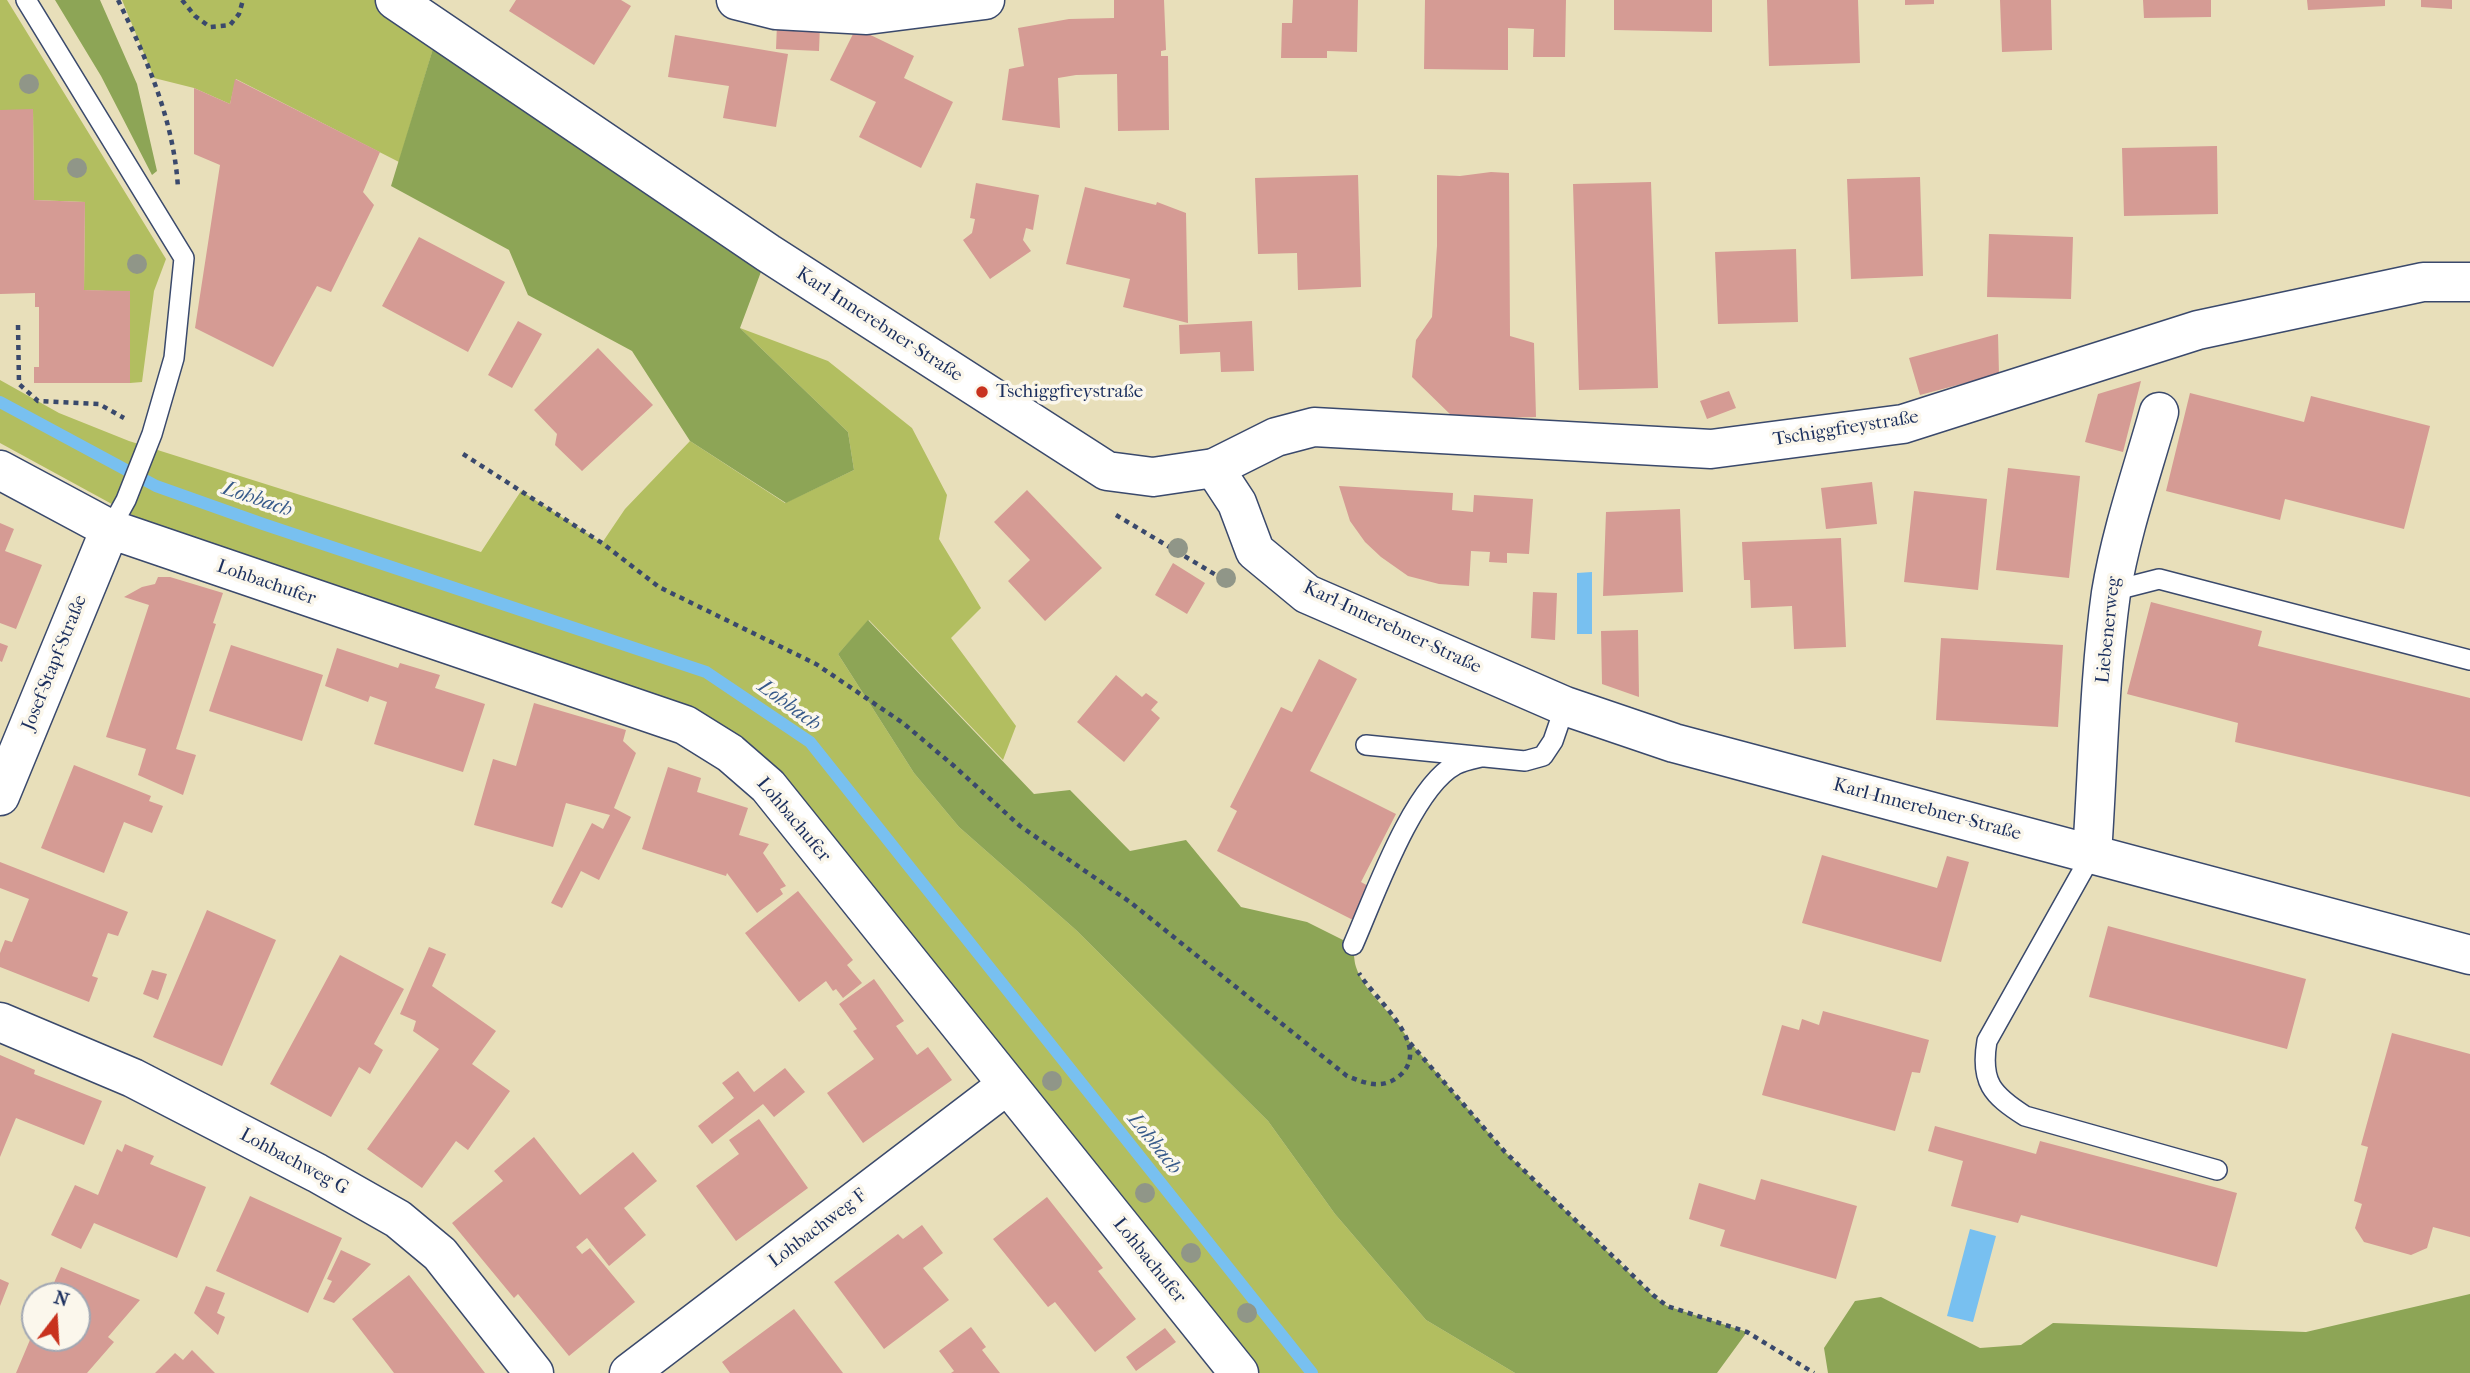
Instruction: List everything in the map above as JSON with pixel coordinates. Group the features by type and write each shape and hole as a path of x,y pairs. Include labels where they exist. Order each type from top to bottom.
{"street":[{"name":"Karl-Innerebner-Straße","path":"395,0 768,253 1107,471 1153,477 1214,468 1237,503 1255,551 1307,594 1565,706 1674,743 2470,955"},
{"path":"736,0 776,10 867,15 985,0"},
{"name":"Tschiggfreystraße","path":"1214,468 1276,437 1314,427 1712,449 1903,424 2198,330 2423,282 2470,282"},
{"name":"Liebenerweg","path":"2092,854 2106,633 2112,591 2119,552 2159,412"},
{"name":"Lohbachufer","path":"0,470 685,725 730,753 768,786 1239,1373"},
{"name":"Josef-Stapf-Straße","path":"0,796 118,514"},
{"name":"Lohbachweg G","path":"0,1022 133,1078 317,1172 398,1219 440,1254 534,1373"},
{"name":"Lohbachweg F","path":"629,1373 1007,1085"}],"lane":[{"path":"26,0 184,258 174,358 152,434 118,514"},
{"path":"2112,591 2159,579 2470,660"},
{"path":"1366,745 1525,761 1543,756 1553,741 1565,706"},
{"path":"1353,945 1409,819 1430,788 1453,766 1481,757"},
{"path":"2092,854 1987,1041 1983,1063 1990,1085 2004,1103 2025,1116 2217,1170"}],"path":[{"path":"118,0 154,78 165,117 177,172 184,258"},
{"path":"182,0 195,16 210,27 230,25 239,14 243,0"},
{"path":"18,325 19,384 38,401 99,404 152,434"},
{"path":"463,454 602,543 659,587 816,664 903,723 1020,826 1130,902 1347,1076 1369,1084 1386,1085 1400,1076 1409,1062 1409,1041"},
{"path":"1353,945 1356,968 1366,986 1401,1025 1409,1041 1505,1152 1653,1295 1667,1306 1747,1332 1814,1373"}],"green space":[{"path":"0,0 7,0 166,259 154,291 142,382 130,383 130,292 84,290 85,202 34,200 33,110 0,110"},
{"path":"55,0 100,0 137,84 157,171 152,175 101,76"},
{"path":"122,0 395,0 439,29 399,162 236,79 230,104 194,88 154,78"},
{"path":"439,29 768,253 740,328 848,432 854,470 786,503 690,441 632,351 528,295 509,250 391,186"},
{"path":"740,328 828,361 912,428 947,495 939,539 981,608 951,638 1016,726 1003,760 869,620 838,654 914,773 959,827 1076,930 1268,1121 1335,1214 1426,1320 1515,1373 1239,1373 730,753 242,575 0,443 0,380 59,413 129,441 481,552 521,491 602,543 625,509 690,441 785,503 854,470 848,432"},
{"path":"868,620 1034,794 1070,790 1130,851 1186,840 1241,907 1307,922 1353,945 1356,967 1366,986 1409,1041 1505,1152 1652,1295 1667,1306 1747,1332 1717,1373 1515,1373 1426,1320 1335,1214 1268,1121 1076,930 959,827 914,773 838,654"},
{"path":"2470,1294 2470,1373 1828,1373 1824,1348 1855,1301 1881,1297 1980,1348 2021,1345 2053,1323 2306,1332"}],"water":[{"path":"1592,572 1592,634 1577,634 1577,573"},
{"path":"1970,1229 1996,1236 1973,1322 1947,1316"}],"building":[{"path":"516,0 621,0 631,6 594,65 509,11"},
{"path":"1114,0 1164,0 1166,50 1161,51 1161,56 1168,56 1169,130 1118,131 1117,74 1058,78 1060,128 1002,120 1009,69 1024,66 1018,28 1069,19 1114,18"},
{"path":"1293,0 1358,0 1357,52 1327,51 1327,58 1281,58 1282,23 1292,23"},
{"path":"1425,0 1566,0 1565,57 1533,57 1534,29 1508,28 1508,70 1424,69"},
{"path":"1614,0 1712,0 1712,32 1614,30"},
{"path":"1767,0 1858,0 1860,63 1769,66"},
{"path":"1905,0 1934,0 1934,4 1905,5"},
{"path":"2000,0 2051,0 2052,50 2002,52"},
{"path":"2143,0 2211,0 2211,17 2144,18"},
{"path":"2307,0 2385,0 2385,6 2308,10"},
{"path":"2421,0 2452,0 2452,9 2421,7"},
{"path":"777,24 820,25 819,51 776,49"},
{"path":"856,28 914,56 904,78 953,102 921,168 859,137 876,102 830,80"},
{"path":"675,35 788,54 776,127 723,118 729,86 668,77"},
{"path":"235,79 380,152 363,192 374,205 331,292 317,286 273,367 195,328 220,165 194,154 194,88 230,104"},
{"path":"33,109 34,200 85,202 84,290 130,291 130,383 34,383 34,367 39,367 39,307 35,307 35,293 0,294 0,110"},
{"path":"2217,146 2218,214 2124,216 2122,148"},
{"path":"1509,173 1510,336 1534,343 1536,417 1455,419 1412,377 1416,340 1432,317 1437,246 1437,175 1460,176"},
{"path":"1358,175 1361,287 1298,290 1297,253 1258,254 1255,178"},
{"path":"1920,177 1923,276 1851,279 1847,179"},
{"path":"1651,182 1658,388 1579,390 1573,184"},
{"path":"976,183 1039,195 1033,230 1026,228 1023,240 1031,251 990,279 963,240 972,233 975,219 970,218"},
{"path":"1085,187 1156,205 1157,202 1186,213 1188,323 1123,307 1130,279 1066,264"},
{"path":"1989,234 2073,237 2071,299 1987,297"},
{"path":"419,237 505,282 468,352 382,306"},
{"path":"1796,249 1798,322 1718,324 1715,252"},
{"path":"518,321 542,334 512,388 488,375"},
{"path":"1252,321 1254,371 1221,372 1220,352 1180,354 1179,325"},
{"path":"1998,334 1999,374 1920,395 1909,358"},
{"path":"598,348 653,405 582,471 555,445 557,434 534,410"},
{"path":"2141,381 2123,452 2085,442 2098,394"},
{"path":"1729,391 1736,408 1707,419 1700,401"},
{"path":"2190,393 2304,422 2311,396 2430,426 2404,529 2285,499 2280,520 2166,491"},
{"path":"2008,468 2080,476 2069,578 1996,570"},
{"path":"1872,482 1877,524 1826,529 1821,488"},
{"path":"1339,486 1453,493 1452,510 1473,512 1474,495 1533,499 1529,554 1507,553 1507,563 1489,562 1490,552 1471,551 1469,586 1439,584 1408,576 1365,542 1350,521"},
{"path":"1027,490 1102,568 1045,621 1008,581 1030,560 994,522"},
{"path":"1914,491 1987,499 1978,590 1904,582"},
{"path":"1680,509 1683,592 1603,596 1606,512"},
{"path":"0,523 14,529 5,551 42,565 16,629 0,623"},
{"path":"1841,538 1846,647 1794,649 1792,606 1751,608 1750,580 1744,580 1742,542"},
{"path":"1173,563 1205,583 1187,614 1155,595"},
{"path":"158,577 170,577 223,593 213,623 216,624 176,749 196,755 183,795 138,775 146,749 106,737 149,605 124,597 142,587 155,584"},
{"path":"1533,592 1557,593 1555,640 1531,638"},
{"path":"2151,602 2262,631 2258,646 2470,698 2470,797 2235,742 2238,723 2127,694"},
{"path":"1638,630 1639,697 1602,684 1601,631"},
{"path":"1941,638 2063,645 2058,727 1936,720"},
{"path":"0,643 8,646 2,662 0,661"},
{"path":"231,645 323,675 302,741 209,711"},
{"path":"337,648 398,668 400,663 440,675 435,688 485,704 463,772 374,744 387,702 370,696 368,702 325,686"},
{"path":"1319,659 1357,679 1310,771 1396,814 1361,882 1370,887 1353,920 1217,851 1237,811 1230,807 1281,707 1292,712"},
{"path":"1116,675 1142,697 1146,693 1158,702 1151,710 1160,718 1124,762 1077,722"},
{"path":"534,703 626,730 623,741 636,753 614,808 631,817 599,880 581,871 562,908 551,903 592,823 603,829 610,815 566,803 553,847 474,825 493,759 516,766"},
{"path":"74,765 151,796 149,801 163,806 152,833 124,822 104,873 41,848"},
{"path":"668,767 701,778 697,792 748,808 739,835 769,844 763,853 786,886 780,889 783,894 757,913 727,873 726,876 642,849"},
{"path":"1822,855 1937,888 1947,856 1969,862 1941,962 1802,923"},
{"path":"0,862 128,912 118,936 108,933 92,976 98,978 89,1002 0,967 0,953 5,940 12,942 29,899 0,888"},
{"path":"798,891 853,960 847,965 862,983 843,998 836,989 833,991 826,981 799,1002 745,933"},
{"path":"207,910 276,940 222,1066 153,1037"},
{"path":"2108,926 2306,979 2287,1049 2089,997"},
{"path":"429,947 446,954 432,986 496,1031 472,1064 510,1091 468,1150 456,1141 422,1188 367,1149 439,1049 413,1031 416,1021 400,1014"},
{"path":"340,955 404,989 374,1044 383,1050 370,1074 359,1067 331,1117 270,1084"},
{"path":"152,970 167,974 158,1000 143,994"},
{"path":"874,979 904,1021 896,1026 917,1055 928,1047 952,1080 863,1143 827,1093 874,1059 853,1031 857,1029 839,1004"},
{"path":"1823,1011 1929,1040 1920,1073 1912,1072 1895,1131 1762,1095 1782,1025 1799,1030 1802,1019 1819,1025"},
{"path":"2392,1033 2470,1054 2470,1237 2433,1227 2427,1248 2411,1255 2364,1242 2355,1228 2362,1204 2354,1201 2368,1147 2361,1145"},
{"path":"0,1055 35,1070 34,1074 102,1101 84,1145 16,1118 0,1157"},
{"path":"785,1068 805,1092 774,1117 763,1104 712,1144 698,1126 734,1098 722,1083 738,1071 754,1092"},
{"path":"759,1119 808,1188 736,1241 696,1186 739,1154 729,1140"},
{"path":"1935,1126 2036,1154 2040,1141 2237,1193 2217,1267 2021,1215 2018,1223 1951,1206 1963,1161 1928,1151"},
{"path":"534,1137 580,1195 633,1152 657,1181 624,1208 646,1235 609,1266 587,1238 576,1247 582,1254 590,1248 635,1302 569,1356 518,1294 514,1298 452,1223 503,1181 494,1171"},
{"path":"125,1144 154,1156 150,1164 206,1187 177,1258 94,1223 81,1249 51,1235 75,1185 98,1195 117,1149 122,1152"},
{"path":"1761,1179 1857,1206 1836,1279 1720,1246 1725,1230 1689,1219 1699,1183 1755,1200"},
{"path":"250,1196 342,1238 308,1313 216,1271"},
{"path":"1047,1197 1103,1268 1098,1271 1136,1319 1095,1352 1055,1302 1048,1307 993,1239"},
{"path":"922,1225 943,1253 923,1268 949,1300 884,1349 834,1282 898,1234 903,1239"},
{"path":"341,1250 371,1264 334,1303 323,1299 332,1281 327,1279"},
{"path":"61,1267 140,1300 108,1337 114,1342 87,1373 16,1373 25,1352 91,1352 91,1282 54,1282"},
{"path":"409,1275 485,1373 394,1373 352,1319"},
{"path":"0,1279 9,1283 0,1306"},
{"path":"206,1286 225,1293 217,1313 225,1317 218,1335 194,1313"},
{"path":"794,1309 843,1373 730,1373 722,1362"},
{"path":"971,1327 986,1347 982,1350 1000,1373 951,1373 954,1371 939,1351"},
{"path":"1165,1328 1176,1342 1136,1371 1126,1357"},
{"path":"192,1350 215,1373 155,1373 175,1353 183,1360"}],"waterway":[{"name":"Lohbach","path":"0,402 156,486 706,672 810,742 1312,1373"}],"place":[{"name":"Tschiggfreystraße","path":"982,392"}]}
